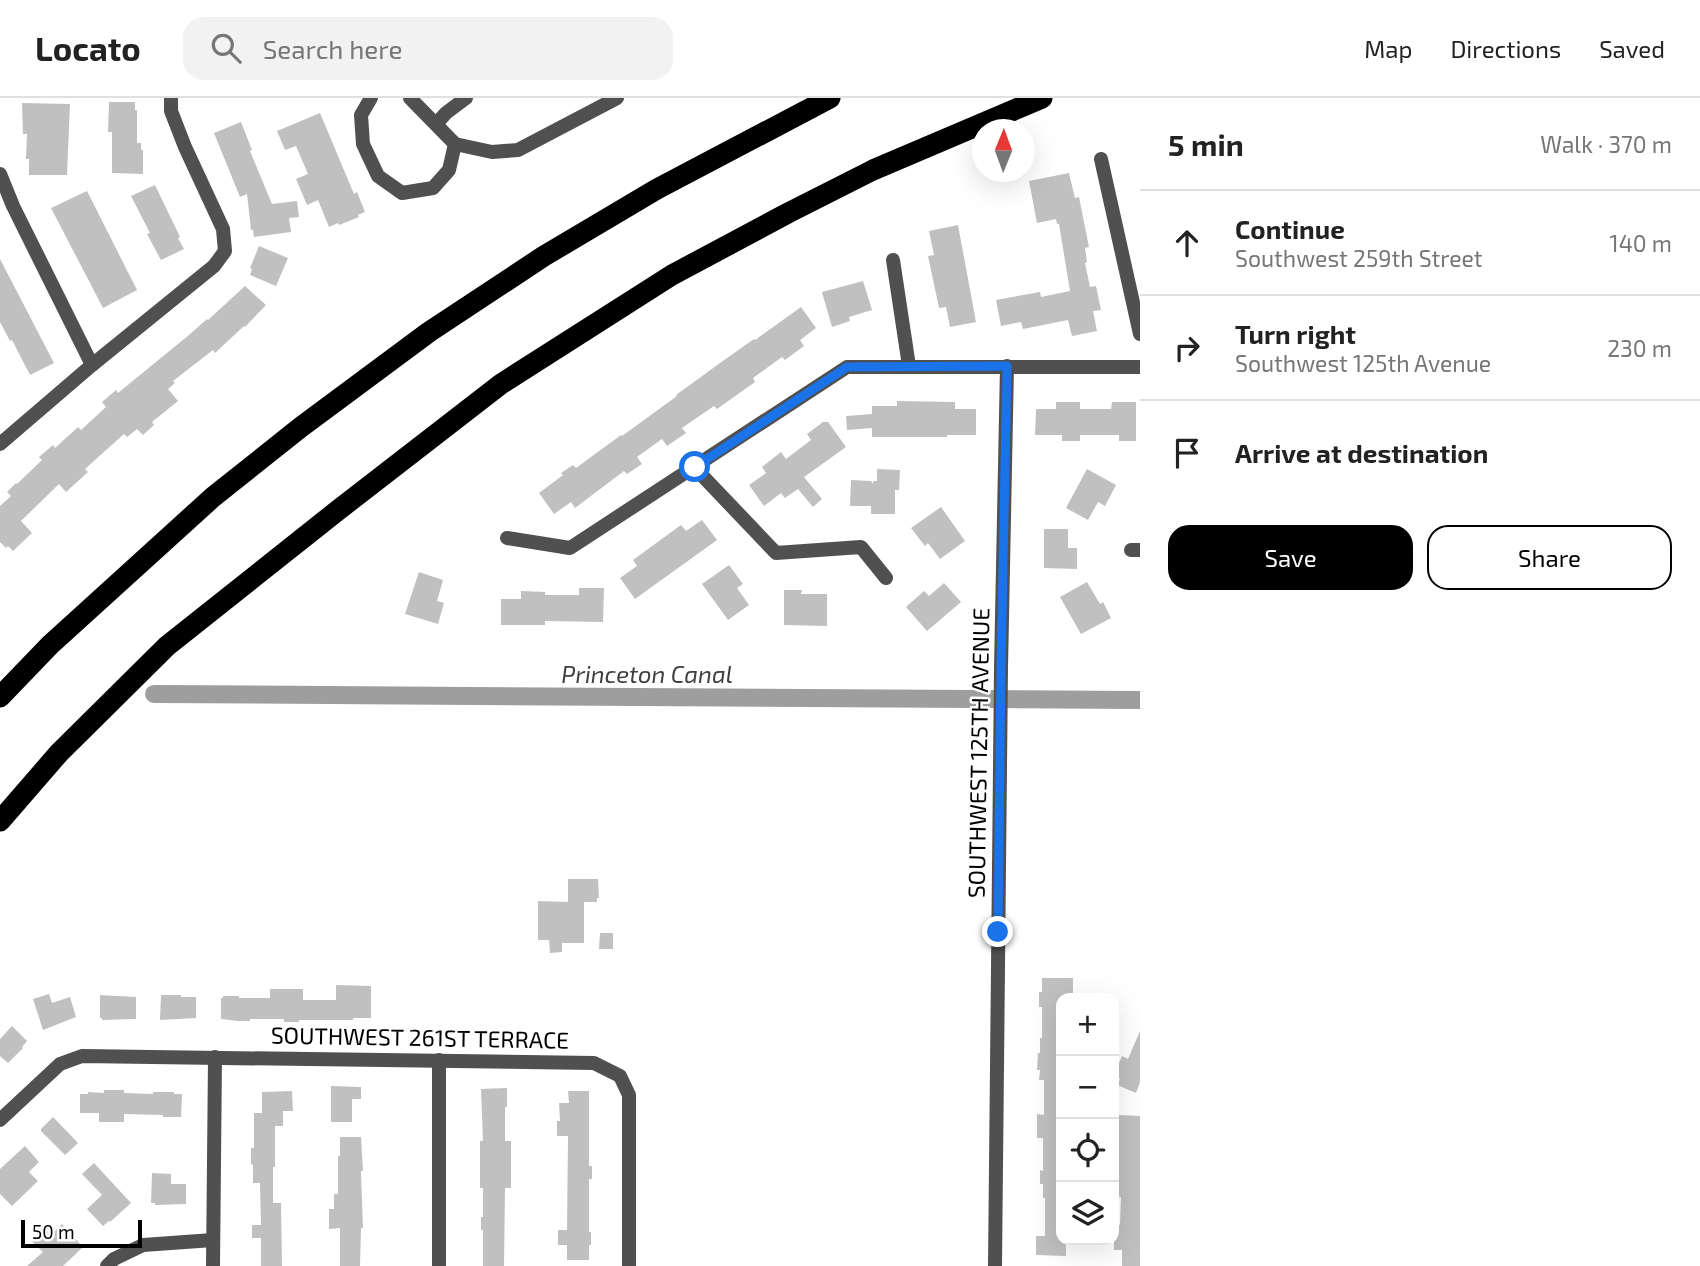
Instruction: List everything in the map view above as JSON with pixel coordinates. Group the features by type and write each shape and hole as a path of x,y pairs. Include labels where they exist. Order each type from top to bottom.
{"highway":[{"path":"0,697 50,645 213,497 301,427 429,332 544,256 657,189 830,98"},
{"path":"0,821 59,752 167,646 500,384 672,275 788,212 873,170 1042,98"}],"street":[{"path":"0,444 214,266 225,251 223,229 185,147 171,111 172,98"},
{"path":"371,98 361,115 363,144 378,176 402,193 433,188 449,170 455,144"},
{"path":"410,98 455,144 492,152 518,150 617,98"},
{"path":"436,124 466,98"},
{"path":"1101,159 1140,334"},
{"path":"0,174 13,206 92,365"},
{"path":"893,260 909,366"},
{"name":"SOUTHWEST 125TH AVENUE","path":"995,1266 1000,724 1007,366"},
{"path":"507,538 570,548 847,367 1140,367"},
{"path":"695,467 776,553 861,547 886,578"},
{"name":"SOUTHWEST 261ST TERRACE","path":"0,1120 60,1064 82,1056 594,1063 620,1076 629,1095 629,1266"},
{"path":"213,1266 215,1057"},
{"path":"439,1060 439,1266"},
{"path":"107,1266 114,1259 143,1245 214,1240"}],"building":[{"path":"109,102 135,102 137,143 141,143 143,150 143,174 112,173 112,132 108,132"},
{"path":"22,103 70,104 67,175 29,175"},
{"path":"320,113 354,194 357,192 365,212 358,215 359,217 329,227 318,200 307,205 296,179 308,174 296,146 285,150 277,131"},
{"path":"241,122 272,204 297,201 299,217 289,218 291,232 254,237 247,194 240,197 214,133"},
{"path":"1069,173 1075,198 1079,197 1089,247 1085,248 1085,263 1090,287 1096,286 1101,310 1093,311 1097,331 1072,336 1068,320 1023,329 1021,322 1001,326 996,300 1040,292 1041,297 1070,291 1059,224 1056,219 1037,223 1029,182"},
{"path":"155,185 184,249 161,260 131,196"},
{"path":"87,191 137,290 103,308 51,208"},
{"path":"958,225 976,322 950,327 946,307 939,308 928,256 934,255 929,231"},
{"path":"259,246 288,258 276,286 250,275"},
{"path":"0,259 54,363 30,375 0,322"},
{"path":"863,281 872,310 849,317 850,321 832,327 822,292"},
{"path":"245,286 266,305 215,353 213,350 173,381 175,383 168,389 178,401 152,422 154,425 143,435 137,429 127,437 124,434 85,469 88,472 66,492 59,484 21,521 32,533 13,551 8,546 6,548 0,542 0,506 11,496 7,492 42,460 39,457 53,445 55,448 78,427 81,430 106,407 102,402 116,390 118,393 208,320"},
{"path":"801,307 816,328 800,340 804,346 785,360 782,357 753,378 755,382 717,409 714,406 682,428 686,433 667,446 662,439 637,457 642,464 627,474 624,471 575,508 571,502 554,514 539,493 563,475 561,473 573,465 576,468"},
{"path":"897,401 955,402 955,409 976,409 976,435 872,437 872,428 847,430 846,416 872,414 872,406 897,406"},
{"path":"1056,402 1080,402 1080,409 1111,409 1112,402 1136,402 1136,441 1119,441 1119,435 1080,435 1080,441 1062,441 1062,435 1035,435 1036,409 1056,409"},
{"path":"823,422 828,422 846,447 804,477 822,499 813,507 798,489 785,498 781,493 764,506 749,485 766,473 762,467 781,452 786,459 811,440 807,434"},
{"path":"877,469 900,470 899,490 895,490 895,514 871,514 871,506 850,506 851,480 871,481 873,484 873,481 877,481"},
{"path":"1087,469 1116,485 1105,506 1098,502 1088,520 1066,508"},
{"path":"941,507 965,541 940,559 928,543 925,546 911,528"},
{"path":"702,520 717,540 635,599 620,578 637,566 633,560 681,525 686,531"},
{"path":"1044,529 1068,529 1068,548 1077,548 1077,569 1044,568"},
{"path":"729,565 743,584 737,588 749,605 728,620 702,584"},
{"path":"419,572 443,580 437,601 444,603 438,624 405,614"},
{"path":"1087,582 1100,604 1103,602 1111,618 1081,634 1060,597"},
{"path":"944,583 961,602 927,631 906,607 924,591 929,596"},
{"path":"579,588 604,588 603,622 545,621 545,625 501,625 501,599 521,599 521,591 545,592 545,595 579,595"},
{"path":"784,590 802,590 801,594 827,594 827,626 784,625"},
{"path":"568,879 598,879 599,898 597,902 584,902 584,943 562,943 562,952 550,953 549,940 538,940 538,901 568,902"},
{"path":"600,933 613,933 613,949 599,949"},
{"path":"1042,978 1073,978 1073,993 1056,993 1056,1245 1066,1245 1066,1256 1036,1255 1036,1236 1045,1236 1045,1198 1043,1184 1040,1184 1040,1170 1043,1171 1043,1138 1037,1138 1037,1114 1044,1115 1044,1080 1039,1080 1040,1070 1037,1070 1042,1038 1039,992 1042,992"},
{"path":"336,985 371,986 371,1018 299,1022 284,1022 284,1019 221,1019 223,996 270,998 270,989 303,989 303,1000 336,1000"},
{"path":"49,994 52,1003 70,997 76,1017 43,1030 33,999"},
{"path":"100,995 136,997 136,1019 102,1020"},
{"path":"161,995 196,997 196,1018 160,1020"},
{"path":"12,1026 27,1041 8,1063 0,1056 0,1039"},
{"path":"1140,1031 1140,1082 1136,1093 1119,1086 1119,1063 1122,1056 1128,1059"},
{"path":"331,1086 361,1087 361,1099 352,1099 352,1122 331,1122"},
{"path":"507,1088 505,1141 511,1141 511,1188 505,1188 504,1266 483,1266 483,1188 480,1188 480,1141 483,1141 481,1089"},
{"path":"104,1090 182,1094 181,1117 124,1114 124,1122 99,1122 99,1113 80,1113 80,1094 104,1093"},
{"path":"292,1091 293,1111 283,1111 283,1126 275,1126 273,1203 281,1203 282,1266 261,1266 261,1238 252,1238 252,1225 261,1225 260,1183 253,1183 251,1164 254,1113 262,1113 262,1092"},
{"path":"568,1091 589,1091 589,1166 592,1166 592,1179 589,1179 589,1260 567,1260 567,1245 558,1245 558,1230 567,1230 568,1136 557,1136 557,1121 560,1121 559,1103 569,1103"},
{"path":"1119,1115 1140,1116 1140,1266 1122,1266 1122,1250 1114,1250 1114,1245 1119,1245 1120,1225"},
{"path":"53,1117 78,1143 65,1155 41,1131"},
{"path":"340,1137 361,1137 363,1228 360,1266 340,1266 340,1228 329,1229 329,1209 334,1209 334,1194 338,1194"},
{"path":"25,1146 39,1162 29,1172 38,1181 12,1206 0,1194 0,1169"},
{"path":"94,1163 131,1203 103,1226 87,1209 102,1195 82,1174"},
{"path":"152,1173 171,1174 171,1184 186,1184 186,1204 151,1203"},
{"path":"62,1224 83,1247 63,1266 27,1266 43,1252 32,1241 45,1228 51,1235"}],"waterway":[{"name":"Princeton Canal","path":"154,694 1140,700"}],"route":[{"path":"695,467 847,367 1007,366 998,932"}]}
